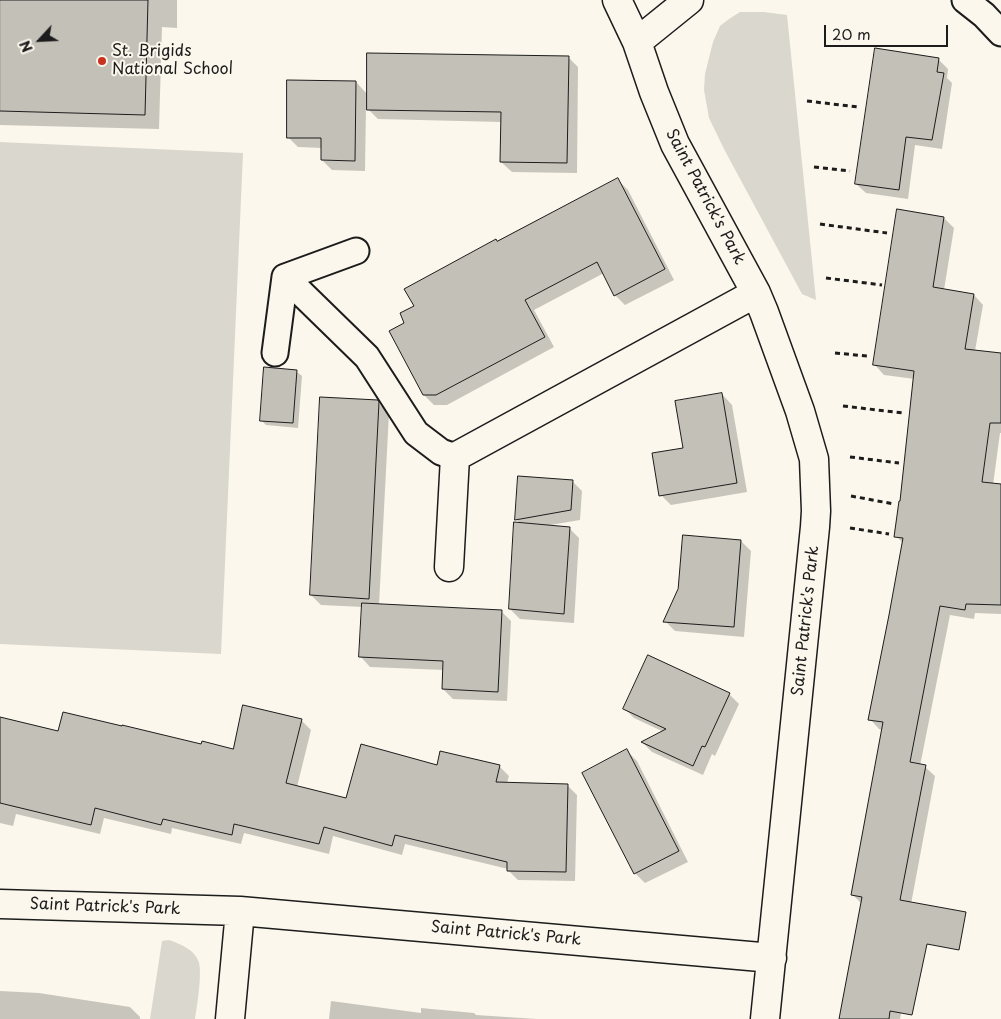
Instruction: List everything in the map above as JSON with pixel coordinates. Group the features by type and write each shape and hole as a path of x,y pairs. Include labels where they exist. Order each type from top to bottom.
{"street":[{"name":"Saint Patrick's Park","path":"618,0 637,42 654,92 675,144 756,293 800,411 814,459 816,511 765,1019"},
{"path":"637,42 689,0"},
{"path":"449,567 455,457 756,293"},
{"name":"Saint Patrick's Park","path":"0,904 240,911 772,958"},
{"path":"230,1019 240,911"}],"lane":[{"path":"965,0 984,15 1001,34"},
{"path":"285,276 356,251"},
{"path":"275,353 285,276"},
{"path":"285,276 367,357 416,433 441,452 455,457"}],"path":[{"path":"807,101 858,107"},
{"path":"814,167 850,171"},
{"path":"820,224 887,233"},
{"path":"826,278 882,285"},
{"path":"835,353 867,356"},
{"path":"844,406 903,413"},
{"path":"850,457 899,463"},
{"path":"851,496 894,504"},
{"path":"848,528 889,534"}],"shaded area":[{"path":"740,12 764,12 787,15 816,300 802,294 709,118 704,90 705,74 713,42 720,26"},
{"path":"0,142 243,153 221,654 0,644"},
{"path":"169,940 195,954 199,963 200,983 195,1019 150,1019 162,941"}],"building":[{"name":"St. Brigids National School","path":"0,0 148,0 145,115 0,111"},
{"path":"875,48 939,58 937,72 944,73 932,140 906,137 899,190 855,184"},
{"path":"367,53 569,56 567,163 500,162 501,112 367,110"},
{"path":"287,80 356,81 355,161 321,160 321,138 287,138"},
{"path":"618,178 665,269 614,296 597,262 525,300 545,337 436,395 423,395 389,331 404,323 400,313 414,306 404,289 496,239 497,241"},
{"path":"897,209 944,217 933,287 974,294 965,349 1001,353 1001,423 990,423 982,482 1001,484 1001,605 966,604 965,610 940,606 910,762 926,765 900,900 966,912 959,950 927,944 912,1015 890,1011 889,1019 839,1019 862,897 851,895 883,722 868,720 903,538 894,537 900,501 914,371 873,365"},
{"path":"264,367 297,370 293,423 260,421"},
{"path":"722,393 737,483 659,496 652,453 683,448 675,401"},
{"path":"320,397 378,400 379,402 369,599 310,595"},
{"path":"518,476 573,480 571,510 515,520"},
{"path":"514,522 570,527 564,614 509,609"},
{"path":"683,535 741,540 734,627 663,622 678,589"},
{"path":"362,603 502,610 498,692 442,689 443,661 359,657"},
{"path":"648,655 730,693 705,747 702,746 693,766 641,742 666,729 623,709"},
{"path":"243,705 302,719 286,783 346,798 361,744 437,765 440,751 500,765 496,782 568,784 566,872 507,871 507,862 395,835 392,846 324,827 319,844 234,824 232,835 163,819 161,825 95,808 91,825 0,803 0,717 58,731 63,712 201,744 202,741 233,749"},
{"path":"627,749 679,851 634,874 582,773"}],"place":[{"name":"St. Brigids National School","path":"102,61"}]}
